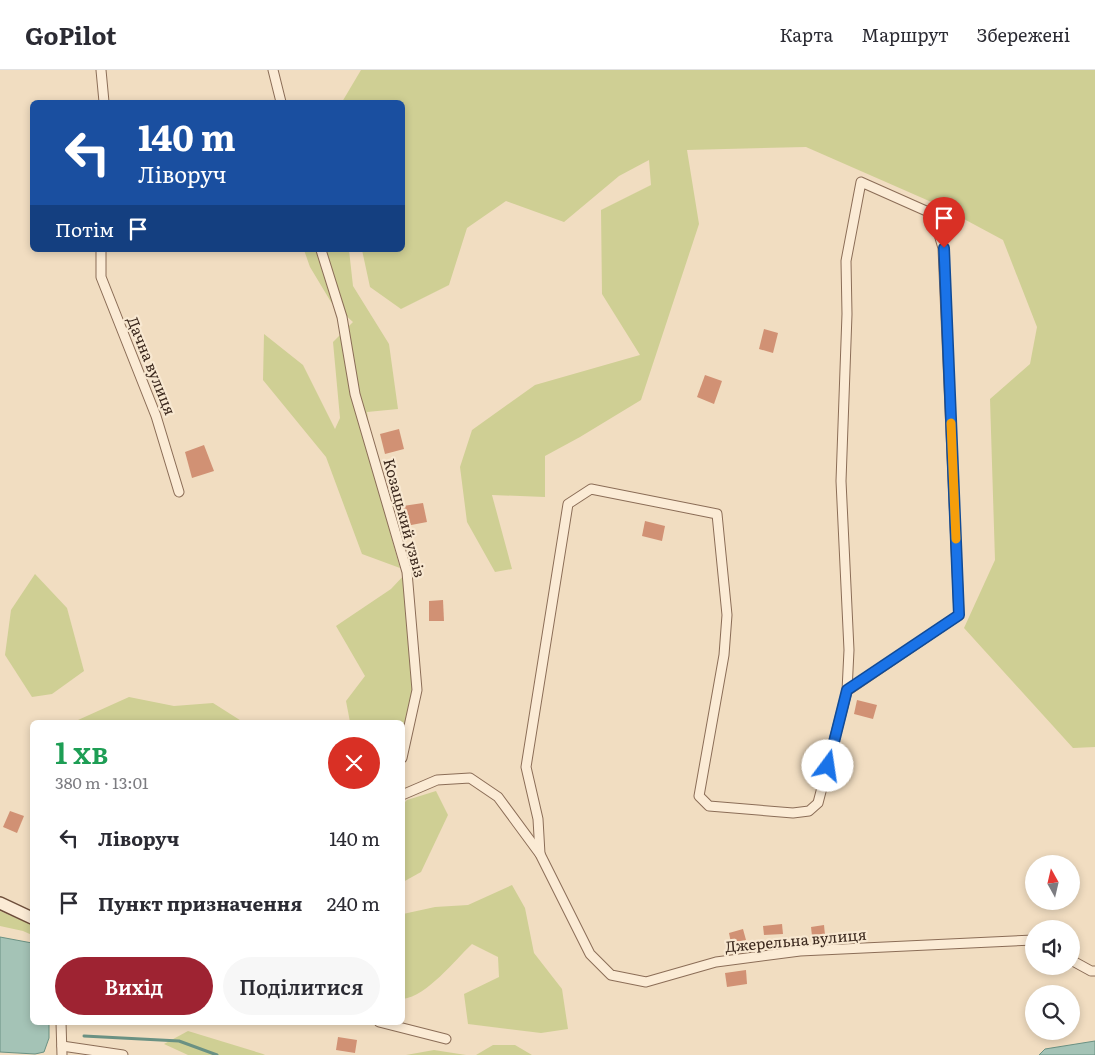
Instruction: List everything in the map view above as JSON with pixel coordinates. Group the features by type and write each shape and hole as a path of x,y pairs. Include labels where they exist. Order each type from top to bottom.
{"street":[{"path":"101,70 104,100"},
{"path":"273,70 280,100"},
{"path":"540,854 538,819 526,767 568,504 591,489 717,514 727,615 724,655 699,796 709,806 794,813 809,810 818,803 847,690 849,650 841,481 847,314 846,261 861,182 933,214 944,248 959,615 847,690"},
{"name":"Дачна вулиця","path":"101,252 100,277 156,416 179,492"},
{"name":"Козацький узвіз","path":"322,252 342,317 355,394 407,572 417,690 405,744"},
{"name":"Джерельна вулиця","path":"405,794 437,780 470,778 498,797 540,854 590,954 611,975 646,982 716,962 800,951 1025,940"},
{"path":"0,903 30,917"},
{"path":"1080,965 1094,972"},
{"path":"61,1025 62,1051 123,1055"},
{"path":"391,1025 446,1039"}],"green space":[{"path":"361,70 1095,70 1095,747 1073,748 964,628 995,560 990,399 1030,364 1037,327 1003,240 936,204 806,147 687,150 699,224 641,400 545,456 545,497 492,495 512,569 495,572 467,522 460,467 472,430 535,385 640,355 602,294 601,210 651,185 649,160 619,176 564,222 506,201 467,228 449,285 401,309 370,287 362,252 405,252 405,100 343,100"},
{"path":"305,252 349,252 353,286 389,344 398,409 367,412 380,496 400,568 362,554 326,457 263,380 264,334 303,365 335,429 340,418 333,342 353,322 331,302 310,267"},
{"path":"407,572 417,690 405,748 405,720 350,720 346,701 365,676 336,626 391,589"},
{"path":"35,574 67,608 84,671 52,694 32,697 5,655 11,610"},
{"path":"129,697 174,706 213,703 240,720 78,720"},
{"path":"436,791 448,815 421,872 405,881 405,802"},
{"path":"512,885 525,908 534,953 562,989 568,1029 541,1033 468,1024 464,994 499,977 498,957 472,944 431,984 422,991 405,998 405,914 435,907 468,905"},
{"path":"0,911 30,924 30,934 23,931 0,926"},
{"path":"188,1031 265,1055 188,1055 164,1044"},
{"path":"493,1045 515,1045 532,1055 476,1055"},
{"path":"434,1050 466,1055 406,1055"}],"shaded area":[{"path":"0,937 30,943 30,1025 49,1025 49,1038 44,1052 35,1054 0,1052"},
{"path":"1095,1041 1095,1055 1039,1055 1045,1049"}],"building":[{"path":"764,329 778,333 773,353 759,349"},
{"path":"705,375 722,381 714,404 697,397"},
{"path":"399,429 404,449 385,454 380,434"},
{"path":"204,445 214,471 192,478 185,452"},
{"path":"423,503 427,522 406,526 403,506"},
{"path":"645,521 665,526 662,541 642,536"},
{"path":"443,600 444,621 429,621 429,601"},
{"path":"857,700 877,705 873,719 854,714"},
{"path":"10,811 24,816 17,833 3,827"},
{"path":"782,924 783,934 764,935 763,926"},
{"path":"824,925 825,935 812,936 811,927"},
{"path":"743,929 746,940 731,943 729,933"},
{"path":"746,970 747,984 727,987 725,973"},
{"path":"338,1037 357,1040 355,1053 336,1050"}],"waterway":[{"path":"84,1036 179,1041 217,1055"}],"slow traffic":[{"path":"951,423 956,539"}],"route":[{"path":"828,766 847,690 959,615 944,248"}]}
